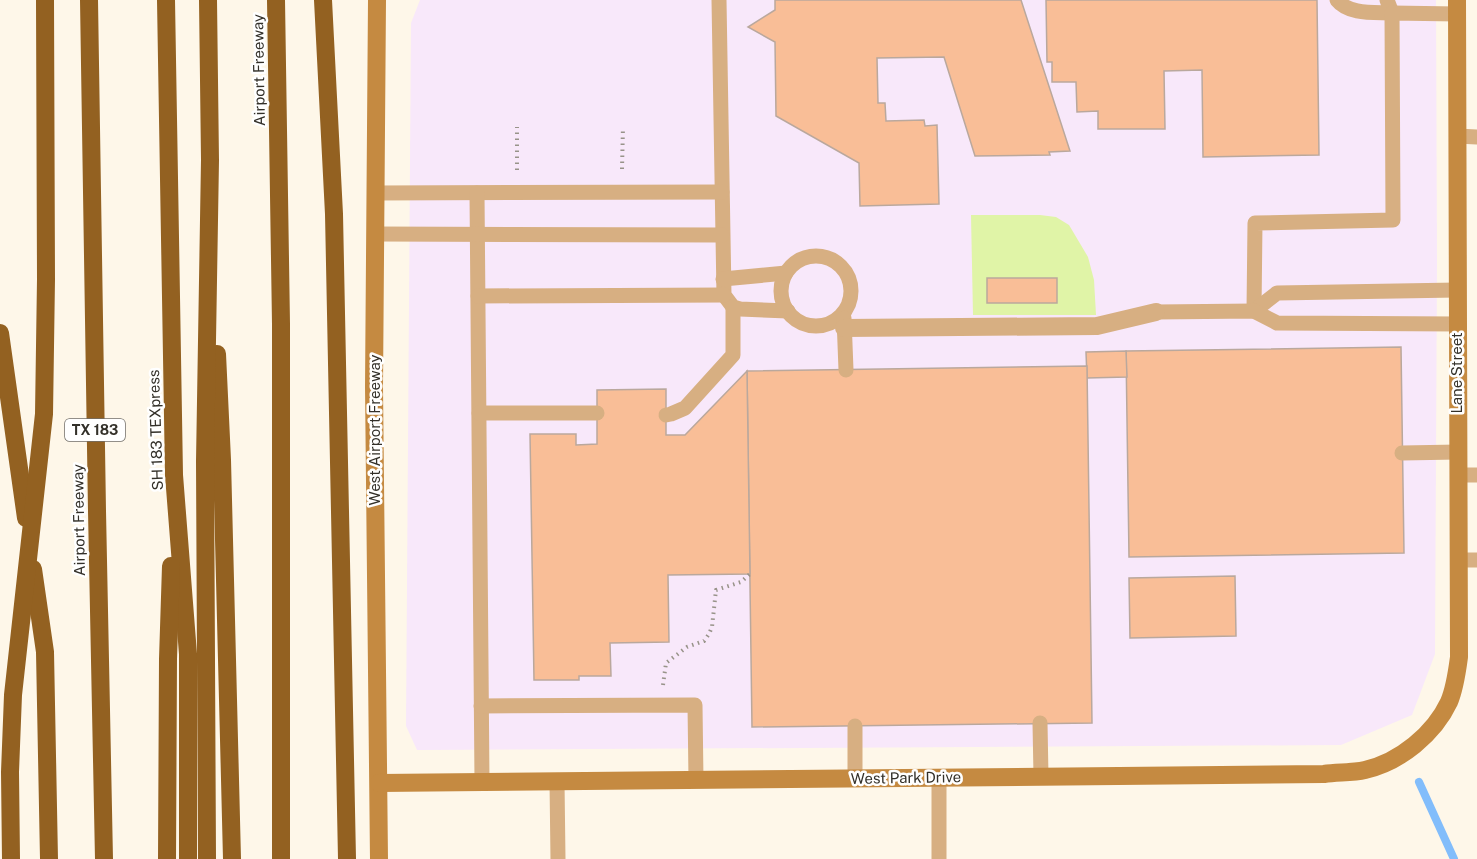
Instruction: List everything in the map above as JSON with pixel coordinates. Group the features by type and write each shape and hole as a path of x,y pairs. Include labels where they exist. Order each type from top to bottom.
{"highway":[{"path":"11,859 10,772 13,695 44,414 45,0"},
{"name":"Airport Freeway","path":"89,0 96,511 104,859"},
{"name":"SH 183 TEXpress","path":"166,0 174,475 188,654 188,859"},
{"path":"208,0 210,160 222,460 232,859"},
{"name":"Airport Freeway","path":"276,0 281,324 281,859"},
{"path":"323,0 334,214 347,859"},
{"path":"207,859 205,461 210,160"},
{"path":"0,333 45,652 49,859"},
{"path":"166,859 168,659 174,475"}],"street":[{"name":"West Airport Freeway","path":"377,0 374,387 379,859"},
{"name":"Lane Street","path":"1424,736 1449,701 1456,681 1459,657 1457,7"},
{"path":"844,320 1097,326 1156,312"},
{"name":"West Park Drive","path":"379,783 1324,774 1365,770 1384,764 1402,754 1424,736"}],"lane":[{"path":"666,415 685,408 733,355 728,301 723,279 719,0"},
{"path":"1337,0 1340,4 1356,11 1390,6 1457,7"},
{"path":"1254,311 1255,223 1393,220 1390,6"},
{"path":"1457,136 1477,138"},
{"path":"376,193 722,192"},
{"path":"477,193 482,782"},
{"path":"376,234 722,235"},
{"path":"844,320 813,326 803,323 788,311 784,303 782,284 793,264 814,256 825,257 835,261 849,279 851,290 844,320 846,370"},
{"path":"723,279 786,273"},
{"path":"1254,311 1277,293 1457,290"},
{"path":"478,296 728,301 740,309 788,311"},
{"path":"1156,312 1254,311 1277,323 1457,324"},
{"path":"479,413 597,413"},
{"path":"1402,453 1458,452"},
{"path":"1458,475 1477,475"},
{"path":"1458,560 1477,560"},
{"path":"481,706 695,705 696,780"},
{"path":"1040,723 1041,776"},
{"path":"855,726 855,778"},
{"path":"939,777 939,859"},
{"path":"557,781 558,859"}],"path":[{"path":"517,127 517,170"},
{"path":"622,169 623,127"},
{"path":"663,686 666,663 687,647 704,641 709,634 716,590 741,582 750,574"}],"shaded area":[{"path":"420,0 1436,0 1435,654 1412,715 1341,745 417,750 406,726 411,23"}],"green space":[{"path":"971,215 1040,215 1056,217 1069,225 1088,257 1094,280 1096,315 973,315"}],"building":[{"path":"775,0 1021,0 1070,151 1049,152 1050,155 975,156 944,57 877,58 878,103 885,103 886,121 924,120 925,126 937,125 939,204 860,206 859,163 776,116 775,42 748,27 775,10"},
{"path":"1046,0 1317,0 1319,155 1203,157 1202,70 1164,71 1165,129 1098,129 1098,111 1077,112 1076,82 1052,82 1052,62 1047,62"},
{"path":"987,278 1057,278 1057,303 987,303"},
{"path":"1401,347 1404,553 1129,557 1126,351"},
{"path":"1126,351 1127,377 1087,378 1086,352"},
{"path":"1087,366 1092,723 752,727 747,371"},
{"path":"747,371 750,574 668,575 669,642 610,643 611,676 579,676 579,680 534,680 530,434 576,434 576,445 597,444 597,390 666,389 666,435 685,435"},
{"path":"1235,576 1236,636 1130,638 1129,578"}],"waterway":[{"path":"1419,782 1454,859"}]}
